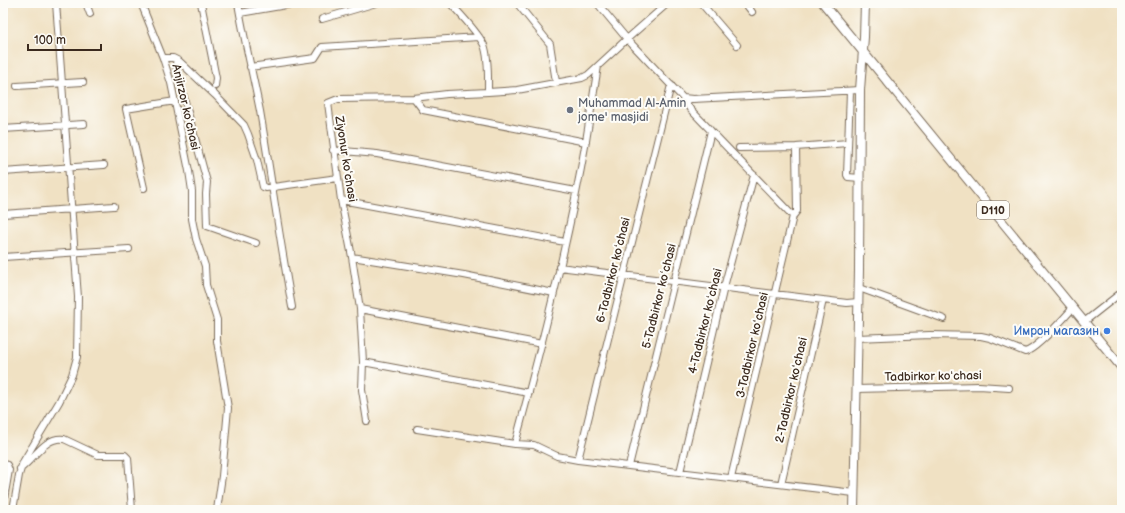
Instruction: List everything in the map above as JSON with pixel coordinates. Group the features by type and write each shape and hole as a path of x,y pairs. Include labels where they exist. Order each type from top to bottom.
{"main road":[{"name":"D110","path":"823,3 1122,368"},
{"path":"854,510 858,288 854,178 865,3"}],"street":[{"path":"13,510 20,469 26,455 40,434 72,375 77,357 78,312 56,3"},
{"path":"86,3 90,14"},
{"name":"Anjirzor koʻchasi","path":"141,3 163,58 174,101 189,171 192,191 192,219 196,239 205,266 206,285 217,320 217,341 228,408 222,476 217,510"},
{"path":"201,3 216,78 215,86"},
{"path":"238,3 273,187 281,247 292,307"},
{"path":"322,19 376,3"},
{"path":"450,3 479,37 484,46 486,54 488,92"},
{"path":"517,3 550,44 556,82"},
{"path":"597,3 627,39 683,98 690,109 793,216"},
{"name":"Ziyonur koʻchasi","path":"367,421 362,390 363,362 360,309 341,200 328,103 338,99 414,98 447,94 516,90 588,75 668,3"},
{"path":"701,3 737,45"},
{"path":"744,3 752,12"},
{"path":"240,13 292,4"},
{"path":"250,67 315,58 322,47 479,37"},
{"path":"163,58 176,60 210,90 244,125 257,160 263,187 266,188 338,178"},
{"path":"176,60 177,72 207,182 207,226 256,243"},
{"path":"515,444 554,293 586,142 598,66"},
{"path":"17,86 83,82"},
{"name":"6-Tadbirkor koʻchasi","path":"578,460 671,85"},
{"path":"683,98 860,90"},
{"path":"850,91 847,175 854,178"},
{"path":"414,98 423,110 586,142"},
{"path":"144,188 126,109 174,101"},
{"path":"3,130 84,124"},
{"name":"5-Tadbirkor koʻchasi","path":"629,466 711,131"},
{"path":"739,148 796,147 848,143"},
{"name":"3-Tadbirkor koʻchasi","path":"731,478 793,216 797,212 796,147"},
{"path":"334,150 377,154 576,191"},
{"path":"3,172 104,165"},
{"name":"4-Tadbirkor koʻchasi","path":"680,472 724,287 754,175"},
{"path":"341,200 565,242"},
{"path":"3,214 114,206"},
{"path":"3,257 129,248"},
{"path":"352,257 464,275 554,293"},
{"path":"559,267 846,303 858,302"},
{"path":"858,288 944,319"},
{"path":"1084,322 1122,292"},
{"name":"2-Tadbirkor koʻchasi","path":"781,484 823,300"},
{"path":"857,338 930,335 981,336 1025,352 1062,321 1073,308"},
{"path":"360,309 542,344"},
{"path":"363,362 529,392"},
{"name":"Tadbirkor koʻchasi","path":"856,389 979,386 1009,388"},
{"path":"417,429 515,444 534,445 557,456 578,460 854,493"},
{"path":"20,469 41,448 51,441 59,438 98,455 126,455 128,458 132,510"},
{"path":"3,464 7,465 9,470 3,505"}],"place":[{"name":"Muhammad Al-Amin jome' masjidi","path":"570,110"},
{"name":"Имрон магазин","path":"1107,331"}]}
